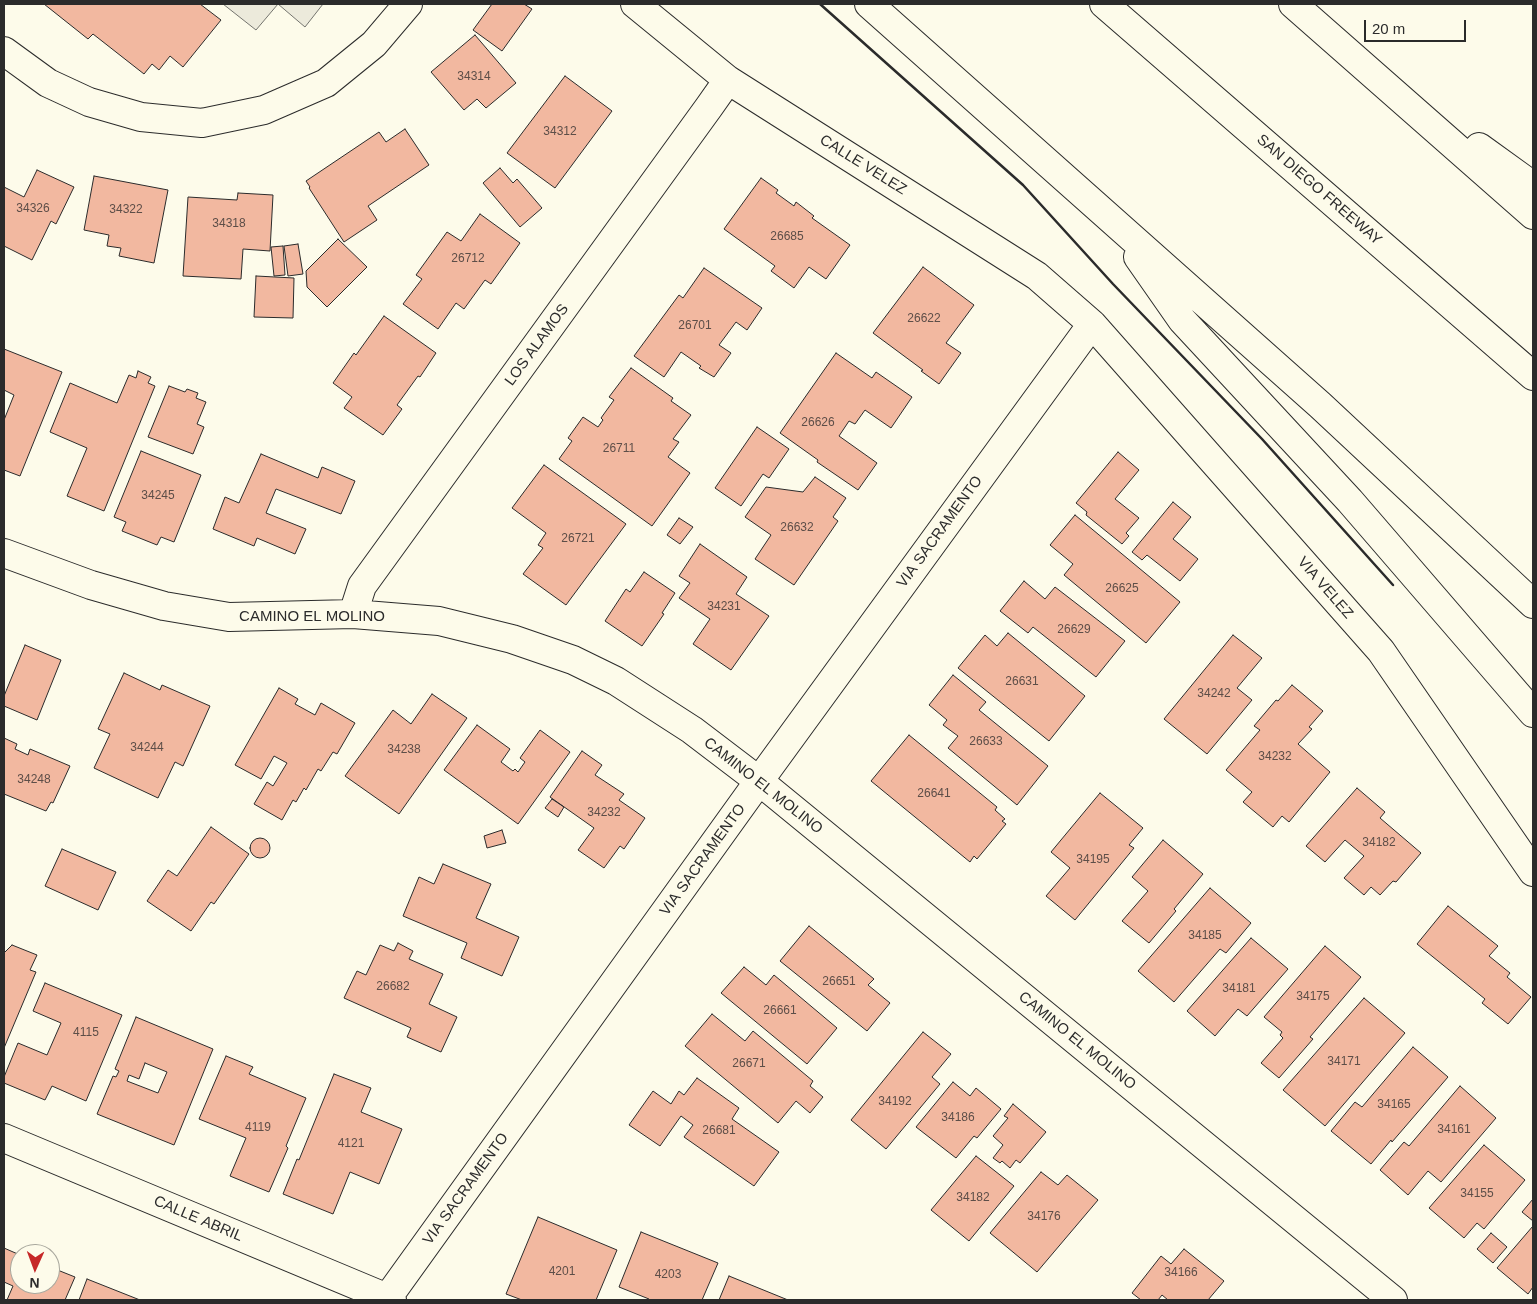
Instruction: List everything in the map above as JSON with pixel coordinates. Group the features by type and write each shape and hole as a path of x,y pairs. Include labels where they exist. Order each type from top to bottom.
{"main road":[{"path":"4,51 48,83 89,102 141,117 202,123 264,110 326,83 374,44 408,4"},
{"name":"CALLE VELEZ","path":"635,4 728,80 1037,276 1092,324"},
{"path":"869,4 1320,405 1533,604"},
{"name":"SAN DIEGO FREEWAY","path":"1104,4 1533,376"},
{"path":"1293,4 1533,216"},
{"path":"1359,62 1533,186"},
{"name":"LOS ALAMOS","path":"353,614 362,586 728,80"},
{"path":"1111,218 1182,320 1350,501 1533,713"},
{"name":"VIA SACRAMENTO","path":"388,1300 760,781 1092,324"},
{"name":"VIA VELEZ","path":"1092,324 1381,652 1533,872"},
{"name":"CAMINO EL MOLINO","path":"4,552 91,585 164,606 229,617 353,614 439,621 512,639 572,660 616,681 692,730 760,781 1393,1300"},
{"name":"CALLE ABRIL","path":"4,1138 388,1300"}],"shaded area":[{"path":"223,4 278,4 256,30"},
{"path":"278,4 323,4 305,27"}],"building":[{"path":"44,4 200,4 221,20 183,67 170,56 159,70 152,64 144,74 93,34 88,39"},
{"path":"492,4 524,4 532,9 502,51 473,30"},
{"path":"475,35 516,83 486,108 477,99 464,110 431,72"},
{"path":"565,76 612,111 555,188 507,153"},
{"path":"405,129 429,165 368,206 377,220 344,242 306,181 379,132 386,142"},
{"path":"500,168 513,183 517,179 542,208 520,227 483,183"},
{"path":"37,170 74,187 56,224 51,221 32,260 4,246 4,187 24,197"},
{"path":"94,176 168,190 154,263 119,256 121,248 107,246 109,235 84,230"},
{"path":"761,178 778,190 776,193 794,206 796,202 814,216 812,218 850,245 826,279 809,267 794,288 771,271 775,266 724,229"},
{"path":"238,193 273,195 270,251 243,249 241,279 183,276 188,197 237,200"},
{"path":"480,214 520,243 491,284 485,280 464,309 456,303 438,329 403,304 422,279 416,275 447,232 461,241"},
{"path":"338,239 367,267 327,307 307,287 306,271"},
{"path":"298,244 303,274 288,276 284,246"},
{"path":"283,246 285,275 274,276 271,247"},
{"path":"923,267 974,305 946,343 961,353 939,384 873,333"},
{"path":"704,268 762,308 747,330 736,322 719,345 731,353 714,377 699,368 701,366 681,352 664,377 634,356 679,295 683,298"},
{"path":"256,276 294,278 293,318 254,317"},
{"path":"384,316 436,353 420,377 418,376 397,405 402,409 383,435 344,408 352,397 333,383"},
{"path":"4,349 62,372 20,476 4,470 4,420 14,395 4,390"},
{"path":"836,353 872,378 876,372 912,397 891,428 865,410 855,424 849,421 839,436 877,463 858,490 817,462 818,460 780,433"},
{"path":"631,368 673,398 671,401 691,415 673,439 679,442 668,457 690,473 652,526 559,459 572,441 568,438 583,417 598,427 603,420 601,418 614,400 609,397"},
{"path":"138,371 151,377 148,383 155,386 104,511 67,496 87,448 50,432 70,383 117,403 129,375 136,378"},
{"path":"169,386 185,392 187,389 198,393 196,398 206,402 197,424 204,427 193,454 148,437"},
{"path":"757,427 789,449 769,478 763,474 741,506 715,488"},
{"path":"141,451 201,475 174,542 161,537 157,545 122,531 126,522 114,517"},
{"path":"1118,452 1139,470 1115,499 1139,518 1126,533 1129,536 1122,544 1086,515 1087,512 1076,503"},
{"path":"261,454 318,478 322,467 355,481 341,514 276,489 266,513 306,529 295,554 257,538 254,546 213,529 225,497 239,503"},
{"path":"544,465 626,524 566,605 523,574 543,548 538,545 546,533 512,508"},
{"path":"815,477 846,498 833,517 838,521 794,585 755,559 771,535 745,517 766,487 803,492"},
{"path":"1173,502 1191,517 1173,539 1198,559 1180,581 1147,555 1142,560 1132,552"},
{"path":"1075,515 1180,602 1146,643 1064,575 1073,564 1050,545"},
{"path":"679,518 693,527 680,544 667,535"},
{"path":"700,544 747,577 736,594 769,616 731,670 693,644 710,619 679,598 690,583 679,576"},
{"path":"644,572 675,593 662,613 664,614 642,646 605,621 626,589 630,592"},
{"path":"1024,581 1045,599 1055,587 1125,641 1096,677 1033,627 1028,633 1000,611"},
{"path":"1008,633 1085,696 1049,741 958,668 985,635 997,646"},
{"path":"1233,635 1262,658 1237,688 1252,700 1207,754 1164,719"},
{"path":"25,645 61,660 37,720 4,706 4,696"},
{"path":"124,673 160,690 162,685 210,706 183,766 175,762 158,798 94,768 110,734 98,729"},
{"path":"953,675 986,702 979,710 1048,766 1017,805 948,748 958,736 943,725 947,720 929,705"},
{"path":"1292,685 1323,711 1309,727 1312,729 1298,744 1330,772 1289,822 1282,816 1273,827 1243,802 1252,792 1226,770 1260,730 1254,726 1276,700 1278,701"},
{"path":"279,688 298,699 295,704 315,715 321,703 355,723 337,754 333,752 321,771 318,769 306,790 304,788 296,802 293,800 282,820 254,804 267,782 273,786 287,763 274,756 261,779 235,765"},
{"path":"432,694 467,718 399,814 345,776 393,710 411,724"},
{"path":"477,725 510,749 501,762 513,771 515,769 518,772 525,762 520,758 540,730 570,752 518,824 444,770"},
{"path":"909,735 997,807 995,810 1005,819 1002,821 1006,824 977,859 974,856 970,862 871,781"},
{"path":"4,738 17,744 15,749 28,755 30,749 70,766 53,803 51,802 46,811 4,794"},
{"path":"582,751 602,765 595,775 624,794 619,800 645,818 624,849 620,846 604,868 578,850 594,828 550,797"},
{"path":"1357,788 1385,812 1380,818 1421,853 1396,882 1393,881 1380,895 1371,887 1364,895 1344,878 1364,856 1345,840 1325,862 1306,846"},
{"path":"1100,793 1143,828 1129,845 1134,848 1075,920 1046,896 1070,868 1051,852"},
{"path":"552,799 564,807 558,817 545,808"},
{"path":"211,827 249,854 214,904 211,902 191,931 147,901 168,870 177,876"},
{"path":"502,830 506,843 487,848 484,836"},
{"path":"256,838 264,838 270,844 270,852 264,858 256,858 250,852 250,844"},
{"path":"1163,840 1203,874 1174,909 1176,911 1149,943 1122,921 1148,891 1132,877"},
{"path":"62,849 116,872 98,910 45,886"},
{"path":"443,864 491,884 476,918 519,937 502,976 461,958 467,943 403,916 419,877 434,884"},
{"path":"1210,888 1251,923 1226,953 1220,949 1174,1002 1138,971"},
{"path":"1448,906 1498,946 1489,956 1510,973 1507,977 1531,997 1508,1024 1482,1003 1485,999 1417,944"},
{"path":"809,926 874,979 868,985 890,1003 867,1031 780,961"},
{"path":"1251,938 1288,969 1247,1016 1238,1009 1215,1036 1187,1011"},
{"path":"398,943 413,951 409,959 443,974 429,1004 457,1017 441,1052 407,1037 411,1028 344,998 357,971 366,975 380,945 394,951"},
{"path":"12,945 37,955 30,970 36,972 4,1048 4,953"},
{"path":"1325,946 1361,977 1310,1037 1313,1039 1279,1078 1261,1063 1283,1038 1280,1035 1282,1032 1264,1017"},
{"path":"744,967 766,985 774,975 837,1028 807,1064 721,993"},
{"path":"45,983 122,1015 86,1101 52,1086 45,1100 4,1083 4,1077 18,1043 47,1055 61,1023 33,1011"},
{"path":"1364,998 1405,1033 1325,1126 1283,1090"},
{"path":"712,1014 745,1041 753,1031 813,1081 810,1086 823,1097 810,1113 796,1101 778,1123 685,1046"},
{"path":"136,1017 213,1049 174,1145 97,1114 113,1076 116,1077 119,1071 115,1069","holes":["145,1063 167,1072 158,1093 127,1081 129,1075 139,1079"]},
{"path":"923,1032 951,1054 932,1077 940,1084 886,1149 851,1120"},
{"path":"1413,1047 1448,1077 1371,1164 1331,1131 1355,1102 1362,1107"},
{"path":"226,1056 253,1067 249,1074 306,1098 286,1146 288,1148 269,1192 230,1176 246,1138 199,1119"},
{"path":"334,1074 371,1088 361,1112 402,1129 379,1184 350,1172 333,1214 283,1194"},
{"path":"697,1078 739,1108 732,1119 779,1152 754,1186 684,1137 693,1125 681,1116 660,1146 629,1125 653,1091 671,1104 679,1091 684,1095"},
{"path":"953,1082 970,1096 976,1088 1001,1109 977,1138 974,1136 956,1158 916,1127"},
{"path":"1460,1086 1496,1118 1441,1182 1428,1171 1408,1195 1380,1170 1404,1142 1409,1146"},
{"path":"1013,1104 1046,1132 1020,1163 1016,1160 1010,1168 1002,1161 1000,1163 993,1158 1003,1145 993,1136 1008,1118 1004,1116"},
{"path":"1484,1145 1525,1180 1484,1229 1477,1223 1464,1238 1429,1208"},
{"path":"976,1156 1014,1186 969,1241 931,1210"},
{"path":"1041,1172 1058,1185 1067,1175 1098,1200 1037,1272 990,1233"},
{"path":"1533,1199 1533,1221 1522,1212"},
{"path":"538,1217 617,1250 596,1300 522,1300 506,1294"},
{"path":"1533,1226 1533,1287 1528,1294 1497,1268"},
{"path":"641,1232 718,1263 702,1300 649,1300 619,1287"},
{"path":"1491,1233 1507,1247 1493,1263 1477,1249"},
{"path":"4,1248 10,1251 10,1285 4,1282"},
{"path":"1184,1249 1224,1281 1208,1300 1168,1300 1162,1295 1158,1300 1141,1300 1132,1293 1161,1256 1171,1264"},
{"path":"60,1271 75,1277 65,1300 7,1300 10,1293 60,1294"},
{"path":"729,1276 788,1300 719,1300"},
{"path":"87,1279 140,1300 79,1300"}],"wall":[{"path":"820,4 1023,185 1113,284 1262,439 1393,585"}]}
